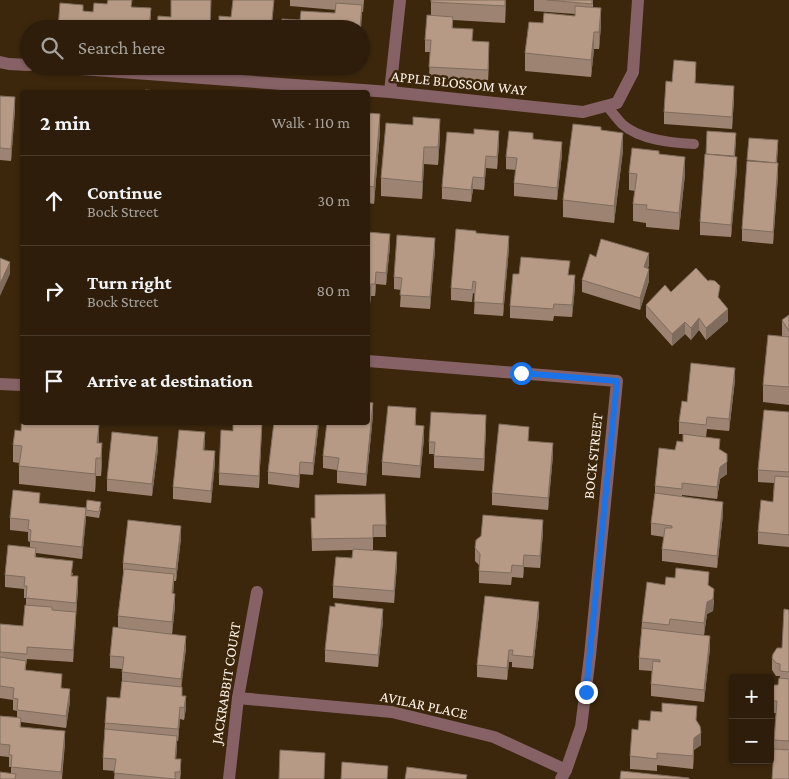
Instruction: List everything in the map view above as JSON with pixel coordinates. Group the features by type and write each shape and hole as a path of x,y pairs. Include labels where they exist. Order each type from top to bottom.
{"street":[{"path":"390,92 400,0"},
{"path":"608,106 617,103 633,72 638,0"},
{"path":"0,62 20,65"},
{"name":"APPLE BLOSSOM WAY","path":"161,75 363,90"},
{"name":"APPLE BLOSSOM WAY","path":"370,91 583,112 608,106"},
{"name":"BOCK STREET","path":"370,361 617,381 590,656 581,727 564,775"},
{"path":"0,384 20,385"},
{"name":"JACKRABBIT COURT","path":"229,779 238,698 257,592"},
{"name":"AVILAR PLACE","path":"238,698 392,712 494,737 564,775"}],"lane":[{"path":"608,106 621,123 631,130 654,139 694,144"}],"building":[{"path":"108,0 132,0 131,7 151,8 150,20 59,20 60,3 83,5 83,11 93,12 94,3 107,4"},
{"path":"171,0 211,0 210,20 158,20 158,16 171,17"},
{"path":"233,0 274,0 272,20 219,20 219,16 231,17"},
{"path":"431,0 505,0 505,6 431,2"},
{"path":"547,0 592,0 592,4"},
{"path":"336,3 362,5 361,20 300,20 301,11 335,13"},
{"path":"575,6 601,8 599,32 594,32 591,60 525,53 529,22 543,23 544,13 575,16"},
{"path":"427,15 453,17 452,28 473,29 472,41 489,42 488,70 429,67 431,40 425,40"},
{"path":"674,60 696,62 695,83 734,86 732,117 664,112 666,81 672,82"},
{"path":"0,96 15,97 11,149 0,148"},
{"path":"370,113 380,114 374,187 370,186"},
{"path":"413,117 440,119 438,147 424,147 422,182 381,178 386,123 413,125"},
{"path":"573,124 601,127 601,130 623,133 614,206 563,200"},
{"path":"474,129 499,131 497,157 486,156 484,178 473,177 471,190 442,187 447,132 474,134"},
{"path":"509,131 533,133 533,139 562,142 557,188 514,183 517,158 506,157"},
{"path":"707,131 736,133 734,156 706,154"},
{"path":"749,138 778,140 776,163 747,160"},
{"path":"632,148 659,151 659,154 685,157 679,213 646,209 647,205 633,204 637,174 629,173"},
{"path":"705,154 737,157 731,225 700,222"},
{"path":"747,161 778,163 773,232 742,229"},
{"path":"456,229 509,236 503,304 474,302 476,282 473,281 472,290 451,288"},
{"path":"370,232 390,234 386,273 376,272 375,284 371,284 370,292"},
{"path":"397,235 435,238 430,297 400,295 402,278 394,277"},
{"path":"601,239 649,253 644,267 649,269 640,298 582,280 590,254 596,257"},
{"path":"521,257 570,261 568,275 575,275 572,305 554,304 553,309 510,306 513,274 519,274"},
{"path":"0,258 10,262 0,284"},
{"path":"696,268 708,281 715,281 720,286 718,297 728,309 706,328 699,318 691,328 685,322 672,334 646,305 665,285 671,292"},
{"path":"789,315 789,331 782,320"},
{"path":"768,335 789,337 789,387 763,385"},
{"path":"691,363 735,368 729,419 707,417 706,425 679,422 682,401 687,402"},
{"path":"370,402 373,403 366,474 337,471 339,458 323,456 327,425 370,425"},
{"path":"388,406 416,408 415,425 424,426 420,466 382,462"},
{"path":"764,410 789,412 789,472 758,470"},
{"path":"431,412 486,415 484,459 434,456 435,442 429,442"},
{"path":"499,424 529,427 528,441 553,443 548,498 492,493"},
{"path":"21,425 99,425 97,443 102,443 101,458 96,458 95,474 19,466 22,446 13,445 15,430 21,431"},
{"path":"233,425 262,425 259,476 219,473 221,430 233,431"},
{"path":"274,425 318,425 313,463 300,462 299,476 268,472"},
{"path":"179,430 205,432 203,450 215,451 211,491 173,487"},
{"path":"112,432 158,437 152,484 107,479"},
{"path":"683,434 720,439 719,449 727,454 727,462 720,467 717,487 682,483 682,489 655,486 659,448 675,450 677,441 683,442"},
{"path":"775,476 789,477 789,535 758,532 761,500 773,502"},
{"path":"13,490 40,493 39,503 86,508 82,547 30,541 31,530 28,529 29,520 10,518"},
{"path":"655,493 723,502 717,556 662,549 665,528 672,528 672,526 651,523"},
{"path":"385,494 386,525 373,525 373,538 312,539 311,518 315,518 315,495"},
{"path":"87,500 101,502 99,512 86,510"},
{"path":"483,515 543,520 540,556 524,555 523,566 512,565 511,573 479,571 480,554 475,548 476,540 481,536"},
{"path":"128,520 181,526 176,569 123,563"},
{"path":"8,545 36,548 35,557 73,561 71,576 78,576 76,603 26,598 27,586 24,586 25,577 5,575"},
{"path":"353,549 397,552 394,591 333,586 336,557 352,558"},
{"path":"676,568 709,572 708,585 714,589 713,599 707,602 704,623 670,619 669,625 642,622 647,582 665,585 666,577 675,578"},
{"path":"124,569 174,574 172,593 175,594 172,622 118,616"},
{"path":"485,596 539,602 533,657 512,655 513,650 509,650 507,668 477,665"},
{"path":"335,603 383,609 378,655 325,650 330,606 335,607"},
{"path":"25,605 52,607 52,610 76,612 73,650 27,647 27,654 0,652 0,624 23,626"},
{"path":"784,609 789,610 789,672 780,671 780,664 776,663 772,658 777,648 782,648"},
{"path":"113,627 186,636 181,679 122,672 124,657 110,656"},
{"path":"642,628 710,636 704,690 651,684 653,661 660,662 660,660 639,658"},
{"path":"0,657 26,661 25,670 62,674 61,688 70,689 66,716 17,710 18,699 13,698 14,688 0,686"},
{"path":"779,678 789,679 789,741 774,740 777,701 774,701 774,685 778,685"},
{"path":"122,681 182,687 182,696 186,696 184,708 180,707 178,729 105,723 107,697 120,698"},
{"path":"662,703 697,706 696,720 700,726 701,733 694,738 693,756 657,753 657,759 630,756 632,729 638,730 639,720 650,721 651,711 662,712"},
{"path":"0,716 21,718 20,727 65,731 61,772 11,767 12,755 9,755 10,745 0,744"},
{"path":"105,729 177,736 175,759 181,759 180,772 175,772 175,779 114,773 116,759 103,758"},
{"path":"774,749 789,750 789,779 772,779"},
{"path":"280,750 325,753 324,779 279,779"},
{"path":"342,762 388,766 387,779 341,779"},
{"path":"407,767 467,775 466,779 405,779"},
{"path":"621,771 689,778 689,779 620,779"},
{"path":"0,772 16,774 15,779 0,779"}],"route":[{"path":"521,373 617,381 586,692"}]}
